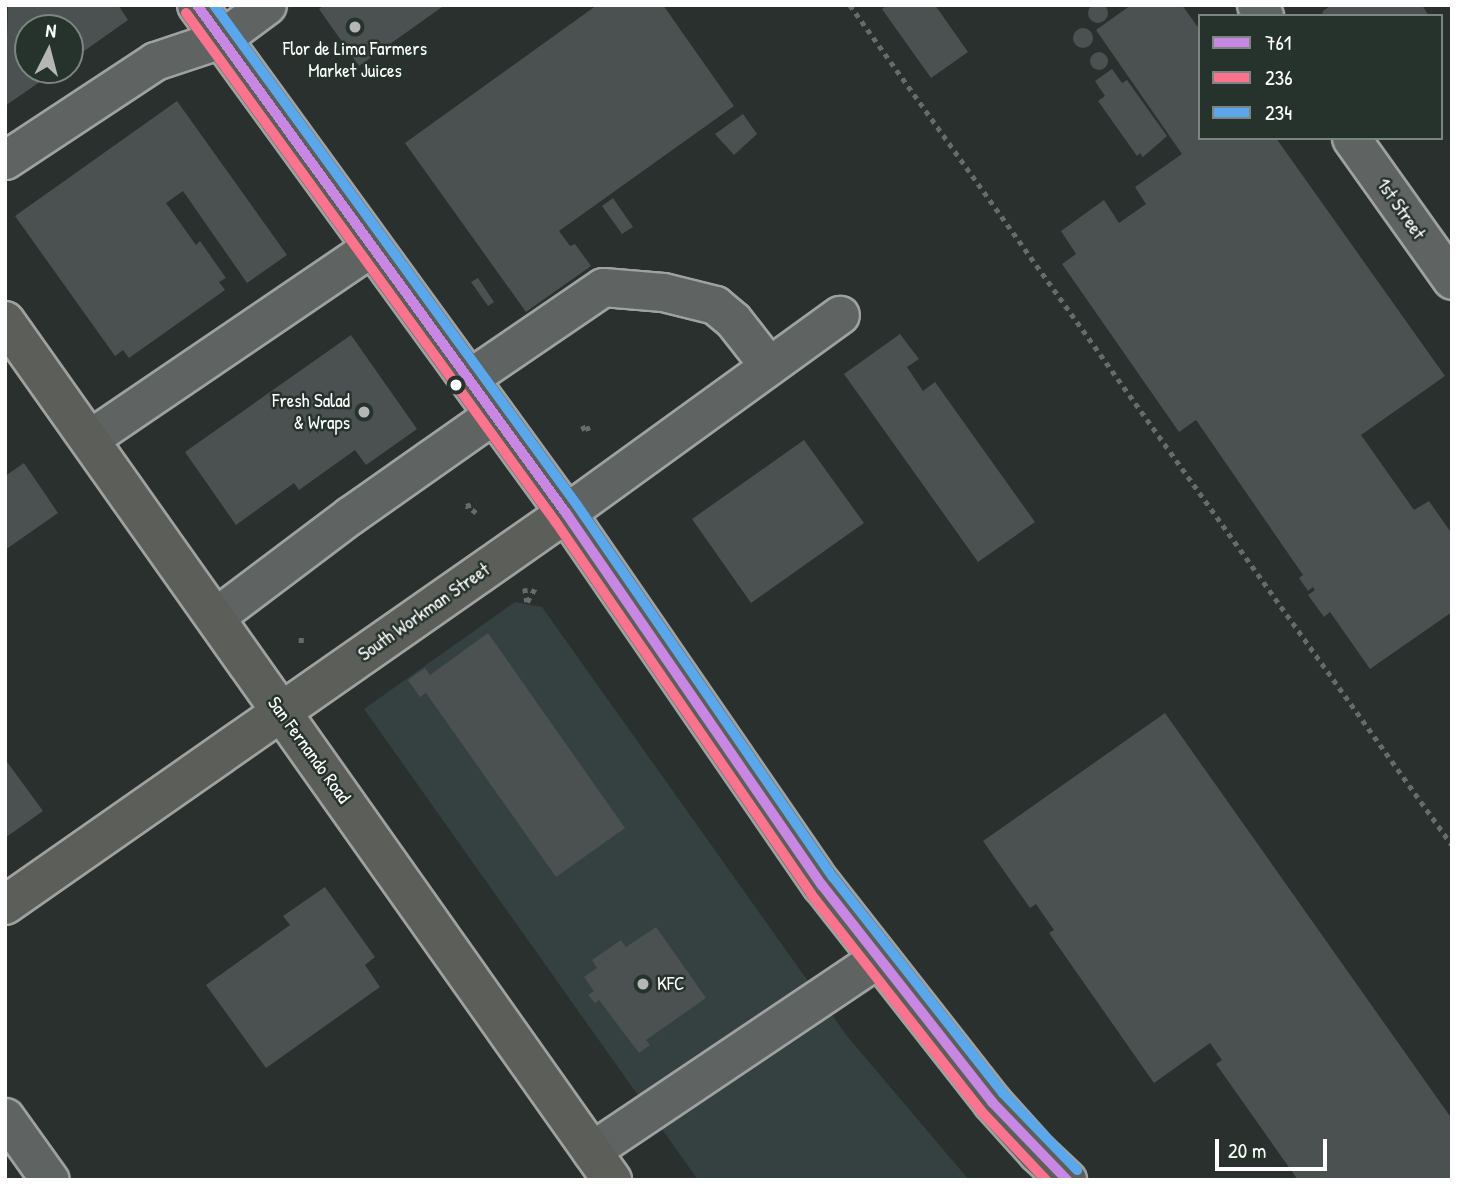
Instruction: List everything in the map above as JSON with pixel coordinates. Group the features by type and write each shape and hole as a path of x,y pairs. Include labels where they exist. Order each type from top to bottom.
{"main road":[{"path":"197,5 566,513 822,885 992,1102 1038,1153 1067,1180"},
{"name":"San Fernando Road","path":"5,321 602,1165"},
{"name":"South Workman Street","path":"5,905 566,513"}],"street":[{"path":"5,160 155,61 221,39 267,5"},
{"name":"1st Street","path":"1352,140 1452,280"},
{"path":"89,439 372,247"},
{"path":"468,379 604,287 663,292 715,305 733,320 769,366"},
{"name":"South Workman Street","path":"566,513 840,315"},
{"path":"215,617 349,516 494,414"},
{"path":"602,1165 877,958"},
{"path":"5,1117 50,1180"}],"path":[{"path":"850,5 1452,845"},
{"path":"581,429 587,426 589,431"},
{"path":"476,503 466,506 476,513"},
{"path":"524,584 527,603 535,588"},
{"path":"301,632 301,643"}],"shaded area":[{"path":"515,602 542,607 847,1036 969,1180 698,1180 364,709"}],"building":[{"path":"1098,3 1105,6 1108,13 1105,20 1098,23 1091,20 1088,13 1091,6"},
{"path":"8,5 118,5 128,20 84,51 84,14 14,14 14,84 37,84 5,106"},
{"path":"324,5 445,5 359,66 319,9"},
{"path":"597,5 663,5 734,106 559,231 570,246 575,244 591,266 526,312 405,143"},
{"path":"888,5 935,5 968,52 931,78 882,9"},
{"path":"1131,5 1182,5 1198,27 1198,140 1277,140 1445,376 1361,435 1414,510 1429,501 1452,534 1452,612 1370,669 1330,612 1324,617 1308,595 1315,590 1313,587 1308,591 1299,578 1303,575 1196,420 1179,432 1062,264 1076,254 1061,231 1104,200 1119,223 1146,204 1135,187 1182,154 1096,30"},
{"path":"1331,5 1422,5 1428,14 1323,14"},
{"path":"1083,28 1090,31 1093,38 1090,45 1083,48 1076,45 1073,38 1076,31"},
{"path":"1095,52 1103,52 1108,61 1106,68 1095,70 1090,65 1090,57"},
{"path":"1112,69 1122,83 1127,80 1167,136 1143,157 1140,153 1137,156 1098,101 1105,96 1095,81"},
{"path":"177,101 287,255 247,283 183,191 166,203 196,245 200,241 226,278 219,282 225,290 129,358 123,350 115,356 15,216"},
{"path":"743,114 757,134 734,155 715,134"},
{"path":"613,198 633,227 622,234 602,206"},
{"path":"478,278 494,302 488,306 471,282"},
{"path":"900,334 919,359 907,367 923,391 935,382 1035,522 978,562 844,374"},
{"path":"351,335 417,429 366,465 355,450 299,490 294,483 236,525 185,452"},
{"path":"804,440 864,523 751,603 692,519"},
{"path":"24,463 58,513 5,550 5,476"},
{"path":"488,633 625,828 556,877 426,693 420,697 408,680 425,668 430,675"},
{"path":"1165,713 1452,1119 1452,1180 1298,1180 1216,1064 1222,1060 1210,1043 1154,1083 1049,933 1054,930 1036,904 1030,908 983,841"},
{"path":"5,759 43,811 5,838"},
{"path":"325,887 375,957 365,965 380,987 266,1068 206,985 290,925 283,916"},
{"name":"KFC","path":"656,927 706,998 646,1040 650,1045 639,1053 599,1000 595,1003 588,995 594,991 584,977 597,968 592,960 621,940 626,947"}],"transit line":[{"name":"761","path":"197,5 566,513 822,885 992,1102 1067,1180"},
{"name":"234","path":"214,5 577,505 833,877 1003,1093 1077,1170"},
{"name":"236","path":"186,13 555,521 811,894 981,1111 1046,1180"}],"place":[{"name":"Flor de Lima Farmers Market Juices","path":"355,27"},
{"name":"Fresh Salad & Wraps","path":"364,412"},
{"name":"KFC","path":"643,984"}]}
